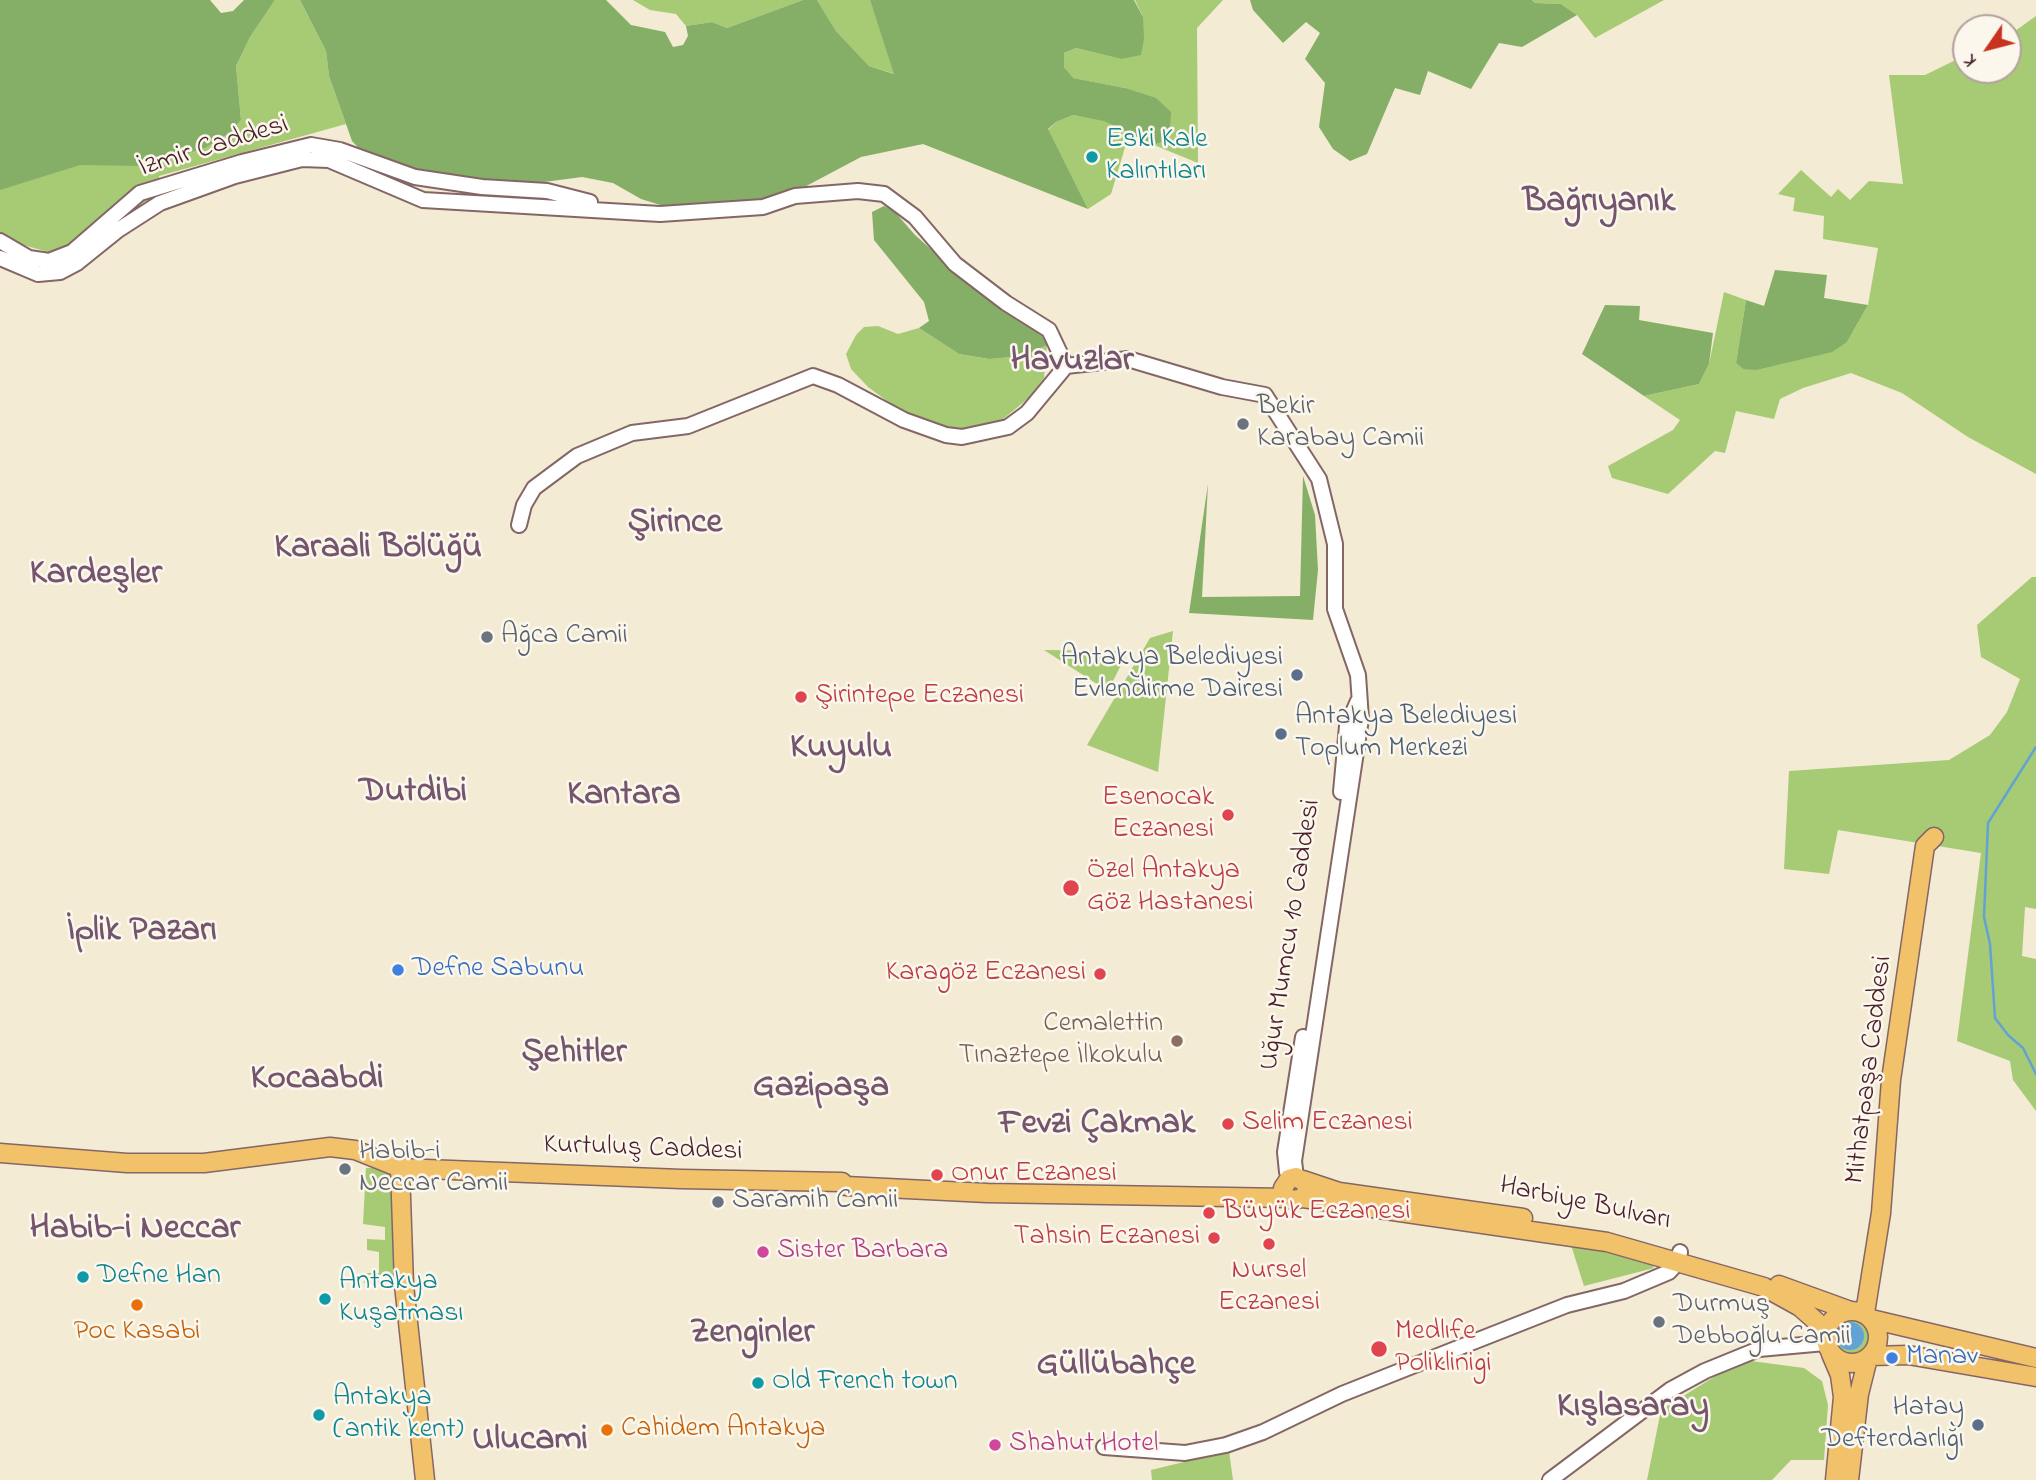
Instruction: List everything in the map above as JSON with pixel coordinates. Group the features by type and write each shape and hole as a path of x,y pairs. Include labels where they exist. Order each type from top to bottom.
{"main road":[{"name":"Mithatpaşa Caddesi","path":"1861,1314 1881,1213 1891,1080 1925,846 1934,837"},
{"name":"Kurtuluş Caddesi","path":"0,1153 127,1163 204,1163 330,1147 355,1150 400,1168 645,1175 681,1180 842,1182 846,1186 976,1193 1296,1186"},
{"path":"400,1168 404,1285 425,1480"},
{"name":"Harbiye Bulvarı","path":"1296,1186 1470,1209 1606,1232 1764,1287 1800,1307 1846,1363 1855,1364 1869,1357 1908,1356 2036,1377"},
{"name":"Harbiye Bulvarı","path":"1679,1257 1861,1314 2036,1358"},
{"path":"1835,1480 1843,1397 1840,1374 1828,1342 1835,1317 1861,1314 1878,1334 1859,1394 1849,1480"}],"street":[{"name":"İzmir Caddesi","path":"0,241 29,258 49,261 72,252 140,193 242,162 311,145 340,150 415,177 482,187 547,191 629,212"},
{"name":"İzmir Caddesi","path":"0,258 38,274 60,272 77,264 118,230 160,203 235,176 302,159 329,160 423,200 660,214 763,207 795,196 858,191 884,194 915,217 955,264 1006,303 1049,330 1066,366"},
{"name":"Uğur Mumcu 10 Caddesi","path":"1066,366 1128,359 1222,387 1265,395 1319,479 1335,544 1335,610 1358,675 1361,725 1294,1161 1296,1186"},
{"path":"519,525 523,505 534,488 577,456 632,433 688,426 813,376 838,385 904,420 946,435 962,437 1008,427 1027,413 1066,366"},
{"path":"1104,1447 1185,1453 1226,1445 1272,1429 1342,1394 1567,1305 1624,1291 1669,1272 1679,1257"},
{"path":"1550,1480 1650,1405 1705,1371 1759,1349 1828,1342"}],"green space":[{"path":"0,0 205,148 230,133 241,120 236,66 250,37 275,0 300,0 326,51 329,76 346,124 159,176 160,193 100,229 68,258 0,238"},
{"path":"0,0 210,0 221,13 233,11 244,0 275,0 250,37 236,66 241,120 230,133 205,148 144,166 80,165 0,190"},
{"path":"300,0 606,0 631,25 665,32 673,47 683,45 688,36 686,26 712,22 727,28 803,0 817,0 836,31 869,66 894,74 870,0 1134,0 1143,17 1144,39 1141,55 1121,59 1076,48 1064,53 1064,67 1073,78 1125,88 1156,98 1171,112 1170,128 1165,141 1154,145 1104,121 1073,115 1056,122 1048,129 1088,209 923,144 861,157 778,201 667,207 641,199 613,183 582,177 544,182 492,183 376,166 352,141 329,76 326,51"},
{"path":"633,0 803,0 727,28 712,22 686,26 676,14 650,10"},
{"path":"817,0 870,0 895,74 869,66 836,31"},
{"path":"1135,0 1223,0 1197,28 1198,163 1154,145 1165,141 1125,88 1072,78 1064,67 1064,53 1076,48 1121,59 1143,17"},
{"path":"1250,0 1532,0 1535,3 1561,4 1577,15 1522,47 1499,43 1471,89 1428,71 1420,95 1395,88 1367,154 1350,161 1333,149 1319,127 1325,83 1305,59 1320,33 1306,22 1283,43 1253,10"},
{"path":"1532,0 1664,0 1595,38 1577,15 1561,4 1535,3"},
{"path":"2036,16 2036,474 1968,437 1902,393 1851,373 1803,388 1780,399 1774,419 1736,411 1725,453 1715,451 1668,494 1612,478 1608,466 1673,430 1680,420 1644,396 1699,384 1709,364 1724,292 1746,300 1736,363 1743,369 1847,342 1868,305 1878,248 1823,239 1824,216 1793,211 1795,198 1778,194 1801,170 1831,197 1838,189 1850,200 1869,181 1903,184 1889,75 1925,75 1952,62 1952,84 2022,84 2022,26"},
{"name":"Eski Kale Kalıntıları","path":"1073,115 1104,120 1129,134 1111,194 1088,209 1048,130 1056,122"},
{"path":"884,206 894,211 915,235 942,259 1042,336 1047,345 1024,356 989,359 959,354 919,328 929,321 924,302 874,240 872,212"},
{"path":"1775,270 1827,275 1824,298 1868,305 1847,342 1832,352 1756,370 1743,369 1736,363 1746,300 1764,306"},
{"path":"1605,305 1640,306 1639,320 1713,333 1709,364 1699,384 1644,396 1582,354"},
{"path":"878,326 898,334 919,328 959,354 988,359 1024,356 1047,345 1044,378 1031,396 1002,420 981,430 930,425 894,406 868,387 851,369 846,354 856,335 864,327"},
{"path":"1303,476 1315,515 1318,570 1313,620 1189,613 1208,484 1202,597 1300,596"},
{"path":"2032,577 2036,577 2036,909 2025,907 2022,956 2036,959 2036,1111 2013,1080 2010,1061 1957,1041 1981,853 1838,830 1829,874 1784,869 1789,771 1949,760 1990,735 2007,712 2020,679 1981,657 1977,625"},
{"path":"1173,631 1158,772 1087,745 1150,638"},
{"path":"1044,650 1128,651 1108,691"},
{"path":"395,1167 398,1286 364,1283 365,1273 379,1273 379,1252 367,1250 367,1239 385,1240 385,1227 363,1224 366,1168"},
{"path":"1571,1245 1650,1261 1654,1268 1584,1286"},
{"path":"1850,1316 1864,1322 1870,1336 1864,1350 1850,1356 1836,1350 1830,1336 1836,1322"},
{"path":"1751,1361 1804,1368 1822,1381 1828,1405 1824,1460 1791,1460 1772,1480 1647,1480 1661,1410 1717,1375"},
{"path":"1229,1451 1233,1480 1152,1480 1151,1470"}],"water":[{"path":"1850,1322 1860,1326 1864,1336 1860,1346 1850,1350 1840,1346 1836,1336 1840,1326"}],"waterway":[{"path":"2036,747 1988,823 1984,917 1990,944 1995,1018 2023,1048 2036,1074"}],"place":[{"name":"Eski Kale Kalıntıları","path":"1092,157"},
{"name":"Bekir Karabay Camii","path":"1243,424"},
{"name":"Ağca Camii","path":"487,637"},
{"name":"Antakya Belediyesi Evlendirme Dairesi","path":"1297,675"},
{"name":"Şirintepe Eczanesi","path":"801,697"},
{"name":"Antakya Belediyesi Toplum Merkezi","path":"1281,734"},
{"name":"Esenocak Eczanesi","path":"1228,815"},
{"name":"Özel Antakya Göz Hastanesi","path":"1071,888"},
{"name":"Defne Sabunu","path":"398,970"},
{"name":"Karagöz Eczanesi","path":"1100,974"},
{"name":"Cemalettin Tınaztepe İlkokulu","path":"1177,1041"},
{"name":"Selim Eczanesi","path":"1228,1124"},
{"name":"Habib-i Neccar Camii","path":"345,1169"},
{"name":"Onur Eczanesi","path":"937,1175"},
{"name":"Saramih Camii","path":"718,1202"},
{"name":"Büyük Eczanesi","path":"1209,1213"},
{"name":"Tahsin Eczanesi","path":"1214,1238"},
{"name":"Nursel Eczanesi","path":"1269,1244"},
{"name":"Sister Barbara","path":"763,1252"},
{"name":"Defne Han","path":"83,1277"},
{"name":"Antakya Kuşatması","path":"325,1299"},
{"name":"Poc Kasabi","path":"137,1305"},
{"name":"Durmuş Debboğlu Camii","path":"1659,1322"},
{"name":"Medlıfe Poliklinigi","path":"1379,1349"},
{"name":"Manav","path":"1892,1358"},
{"name":"Old French town","path":"758,1383"},
{"name":"Antakya (antik kent)","path":"319,1415"},
{"name":"Hatay Defterdarlığı","path":"1978,1425"},
{"name":"Cahidem Antakya","path":"607,1430"},
{"name":"Shahut Hotel","path":"995,1445"}],"district":[{"name":"Bağrıyanık","path":"1599,204"},
{"name":"Havuzlar","path":"1072,363"},
{"name":"Şirince","path":"675,525"},
{"name":"Karaali Bölüğü","path":"378,550"},
{"name":"Kardeşler","path":"96,576"},
{"name":"Kuyulu","path":"841,750"},
{"name":"Dutdibi","path":"413,794"},
{"name":"Kantara","path":"624,797"},
{"name":"İplik Pazarı","path":"142,933"},
{"name":"Şehitler","path":"574,1055"},
{"name":"Kocaabdi","path":"317,1081"},
{"name":"Gazipaşa","path":"821,1089"},
{"name":"Fevzi Çakmak","path":"1097,1126"},
{"name":"Habib-i Neccar","path":"135,1231"},
{"name":"Zenginler","path":"752,1335"},
{"name":"Güllübahçe","path":"1116,1367"},
{"name":"Kışlasaray","path":"1633,1409"},
{"name":"Ulucami","path":"530,1442"}]}
